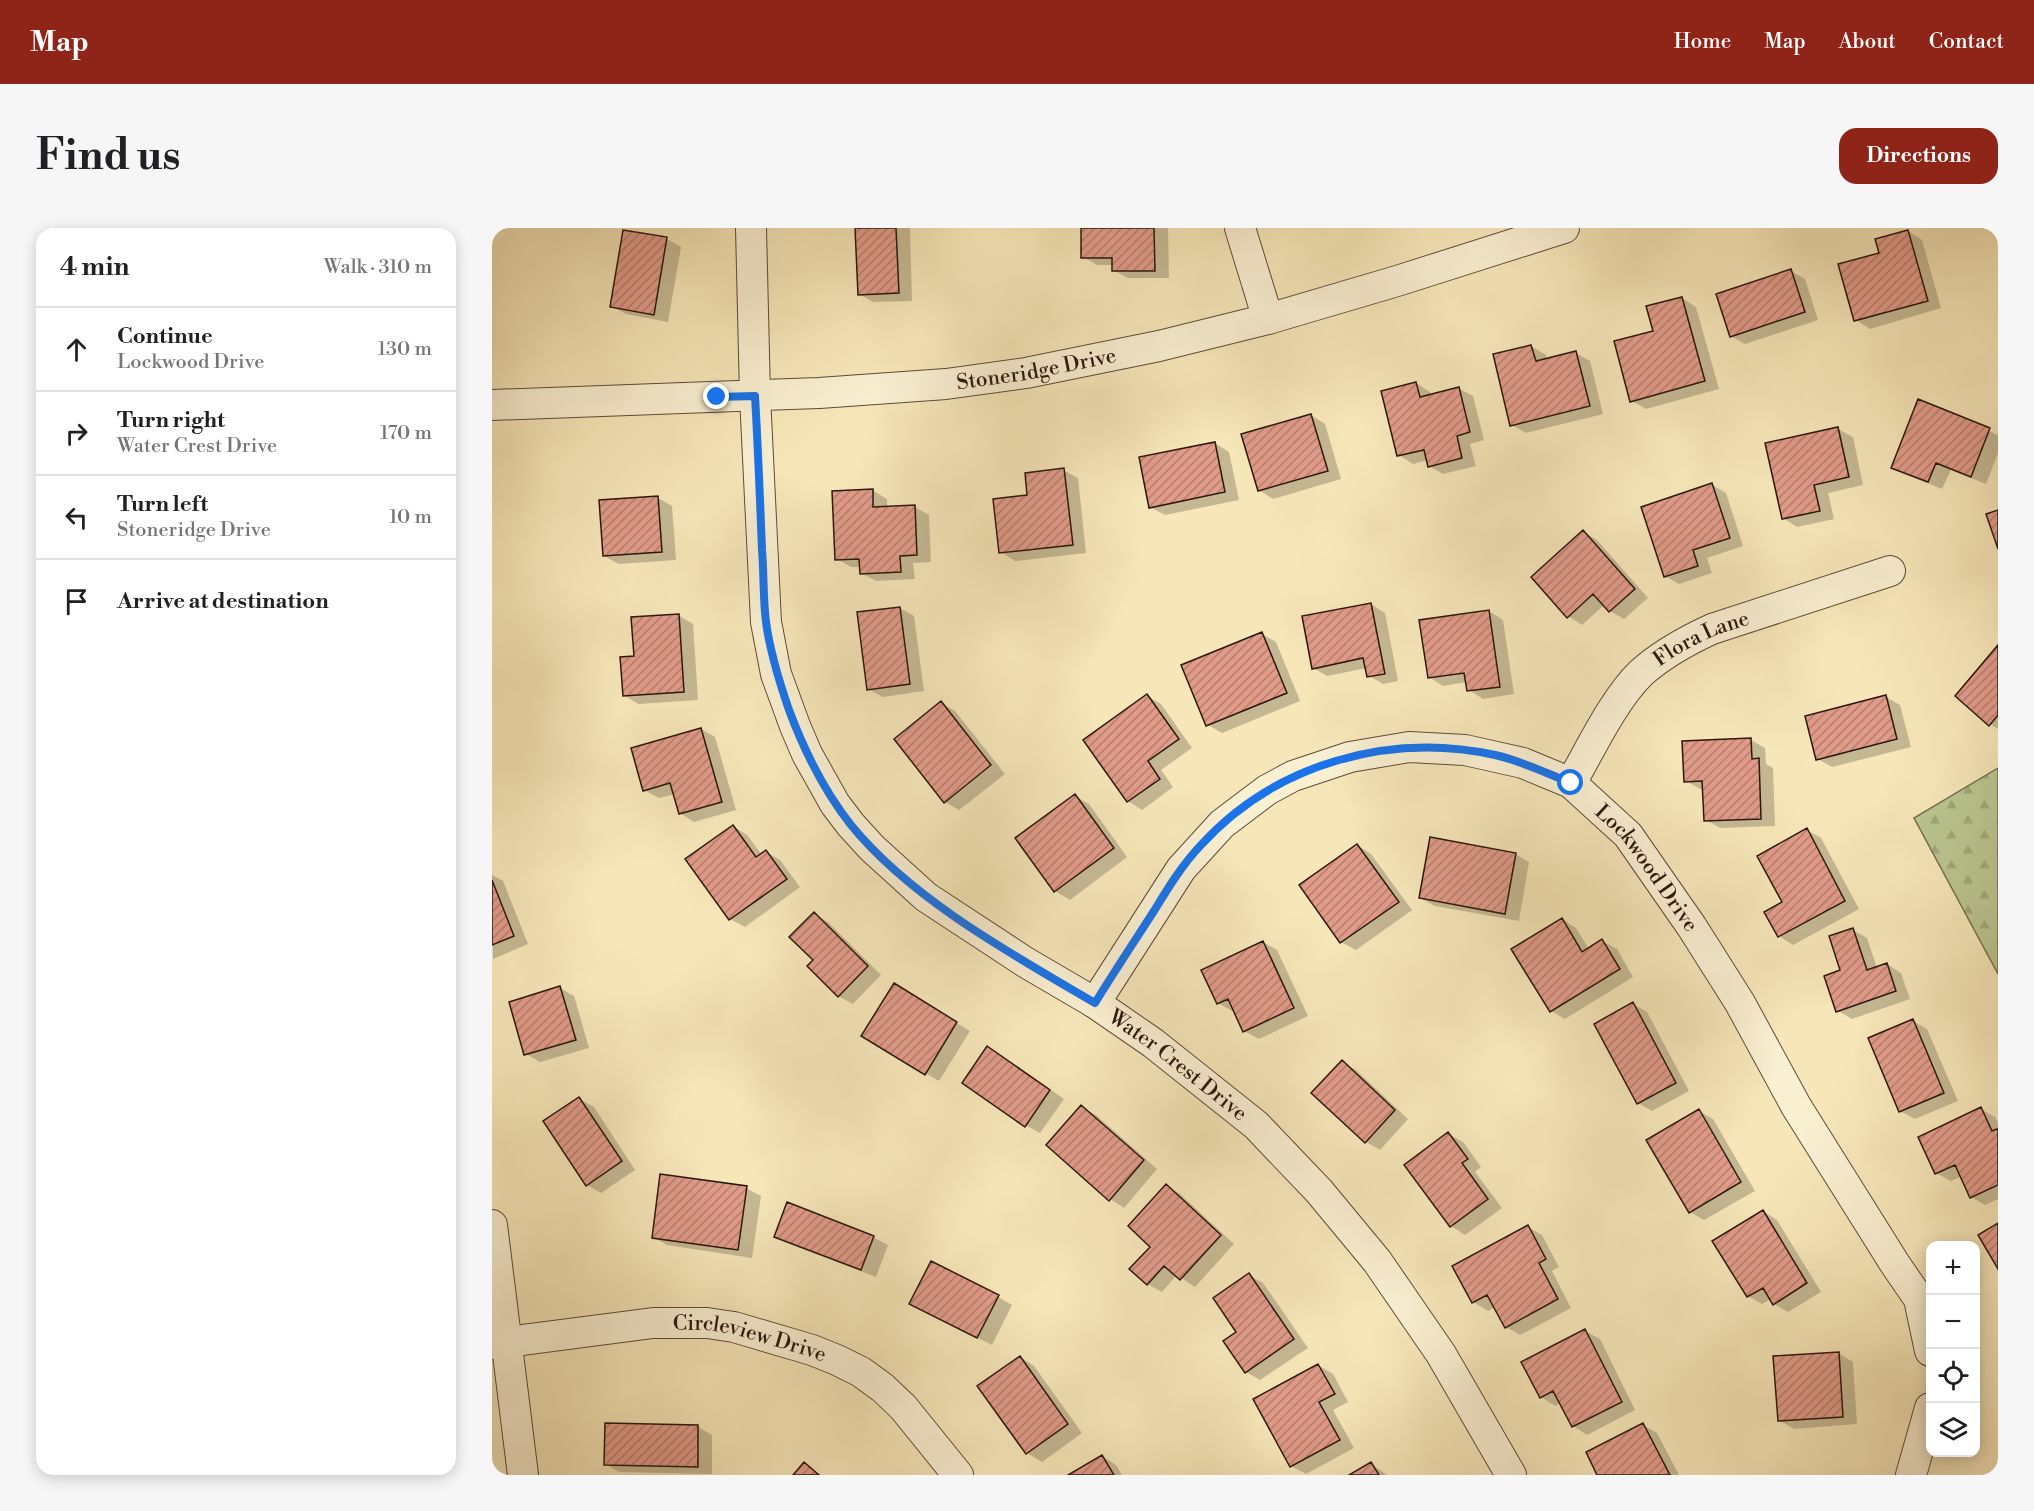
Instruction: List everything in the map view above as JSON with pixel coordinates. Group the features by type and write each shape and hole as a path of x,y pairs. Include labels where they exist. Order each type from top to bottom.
{"street":[{"name":"Water Crest Drive","path":"751,228 755,396 766,622 776,674 795,726 835,804 872,848 926,897 1025,962 1095,1003 1153,1043 1256,1125 1319,1191 1377,1261 1441,1354 1511,1475"},
{"path":"1240,228 1268,319"},
{"name":"Stoneridge Drive","path":"492,405 755,396 945,384 1026,373 1159,346 1268,319 1564,228"},
{"name":"Flora Lane","path":"1571,783 1622,694 1640,674 1662,656 1712,629 1890,571"},
{"name":"Lockwood Drive","path":"1095,1003 1181,869 1200,845 1244,806 1267,790 1293,776 1350,757 1409,747 1437,747 1495,755 1523,763 1571,783 1628,836 1692,927 1740,1003 1796,1106 1919,1299 1930,1349"},
{"path":"492,1225 499,1343 524,1475"},
{"name":"Circleview Drive","path":"499,1343 652,1323 707,1323 734,1327 812,1350 861,1372 903,1407 958,1475"},
{"path":"1913,1474 1926,1424"}],"green space":[{"path":"1998,768 1998,974 1914,818"}],"building":[{"path":"855,228 896,228 899,293 858,295"},
{"path":"1081,228 1154,228 1155,271 1112,271 1112,258 1081,258"},
{"path":"623,230 667,237 654,315 610,307"},
{"path":"1908,230 1928,301 1854,321 1838,264 1879,253 1875,239"},
{"path":"1791,269 1805,312 1730,337 1716,294"},
{"path":"1682,297 1705,381 1630,402 1614,341 1653,331 1646,306"},
{"path":"1531,345 1536,361 1576,351 1590,406 1510,426 1493,354"},
{"path":"1416,382 1420,397 1459,387 1470,432 1457,436 1462,458 1428,467 1424,450 1397,456 1381,391"},
{"path":"1918,399 1990,428 1971,477 1936,463 1928,482 1891,468"},
{"path":"1311,414 1328,471 1258,491 1241,434"},
{"path":"1838,427 1849,477 1814,485 1820,511 1782,519 1765,443"},
{"path":"1215,442 1225,492 1149,508 1139,457"},
{"path":"1064,468 1073,545 999,553 993,499 1027,495 1025,473"},
{"path":"1712,483 1730,538 1693,550 1698,566 1664,577 1641,507"},
{"path":"873,489 873,507 915,505 917,555 900,556 901,572 860,574 859,559 835,560 832,491"},
{"path":"658,496 662,552 603,556 599,500"},
{"path":"1998,510 1998,549 1986,514"},
{"path":"1583,530 1635,589 1609,612 1593,594 1567,618 1531,577"},
{"path":"1371,603 1385,674 1367,677 1363,658 1312,669 1302,616"},
{"path":"900,607 910,684 867,690 857,612"},
{"path":"1489,610 1500,687 1467,691 1464,673 1428,678 1419,620"},
{"path":"679,614 684,692 623,696 620,657 634,656 631,617"},
{"path":"1262,632 1287,693 1206,726 1181,665"},
{"path":"1998,645 1998,715 1989,726 1955,696"},
{"path":"1147,694 1179,739 1148,761 1160,779 1127,802 1083,740"},
{"path":"1886,695 1897,739 1816,760 1805,716"},
{"path":"941,701 991,765 944,803 894,739"},
{"path":"701,728 722,802 679,814 670,783 643,791 631,748"},
{"path":"1751,738 1752,759 1759,758 1761,819 1704,821 1702,781 1684,782 1682,741"},
{"path":"1075,794 1114,848 1054,892 1015,838"},
{"path":"733,825 756,857 766,850 787,879 729,920 685,859"},
{"path":"1807,828 1845,901 1778,937 1764,912 1782,902 1757,856"},
{"path":"1430,837 1516,853 1505,914 1419,898"},
{"path":"1357,844 1399,902 1340,943 1299,885"},
{"path":"492,880 514,936 492,945"},
{"path":"814,912 868,966 838,997 807,966 813,960 789,937"},
{"path":"1562,918 1582,952 1602,939 1620,969 1550,1012 1511,949"},
{"path":"1853,928 1867,970 1887,963 1896,991 1836,1012 1824,976 1840,970 1829,936"},
{"path":"1263,941 1294,1008 1243,1032 1228,999 1217,1004 1201,970"},
{"path":"894,983 957,1022 925,1075 861,1036"},
{"path":"560,986 576,1040 524,1055 509,1002"},
{"path":"1633,1002 1676,1083 1637,1104 1594,1024"},
{"path":"1913,1019 1944,1093 1899,1112 1868,1038"},
{"path":"987,1046 1050,1090 1025,1127 962,1083"},
{"path":"1342,1060 1395,1110 1365,1143 1311,1093"},
{"path":"579,1097 622,1161 586,1186 543,1121"},
{"path":"1081,1105 1144,1160 1109,1201 1046,1145"},
{"path":"1981,1107 1992,1131 1998,1130 1998,1185 1970,1198 1955,1165 1935,1174 1918,1137"},
{"path":"1699,1109 1741,1182 1689,1213 1646,1140"},
{"path":"1448,1132 1468,1159 1462,1163 1488,1199 1450,1227 1404,1165"},
{"path":"660,1174 747,1186 738,1250 652,1238"},
{"path":"1166,1184 1221,1235 1180,1280 1164,1266 1147,1285 1129,1269 1150,1247 1128,1226"},
{"path":"787,1202 874,1236 861,1270 774,1237"},
{"path":"1763,1210 1807,1283 1773,1305 1763,1288 1747,1297 1712,1241"},
{"path":"1998,1223 1998,1269 1978,1235"},
{"path":"1528,1225 1546,1259 1539,1263 1558,1299 1505,1328 1487,1295 1472,1303 1452,1266"},
{"path":"931,1261 999,1295 977,1338 909,1304"},
{"path":"1249,1273 1294,1339 1245,1373 1223,1341 1236,1332 1213,1298"},
{"path":"1585,1329 1622,1402 1572,1427 1553,1391 1540,1398 1521,1362"},
{"path":"1839,1352 1843,1417 1778,1421 1773,1356"},
{"path":"1020,1356 1068,1424 1026,1454 977,1386"},
{"path":"1318,1364 1335,1394 1319,1402 1340,1440 1290,1467 1253,1399"},
{"path":"605,1423 698,1425 698,1467 604,1465"},
{"path":"1643,1423 1670,1475 1597,1475 1586,1452"},
{"path":"1102,1455 1114,1475 1068,1475"},
{"path":"804,1462 819,1475 793,1475"},
{"path":"1371,1462 1379,1475 1349,1475"}],"route":[{"path":"717,397 755,396 766,622 776,674 807,754 835,804 872,848 926,897 1025,962 1095,1003 1181,869 1200,845 1244,806 1293,776 1350,757 1409,747 1437,747 1495,755 1523,763 1571,783"}]}
